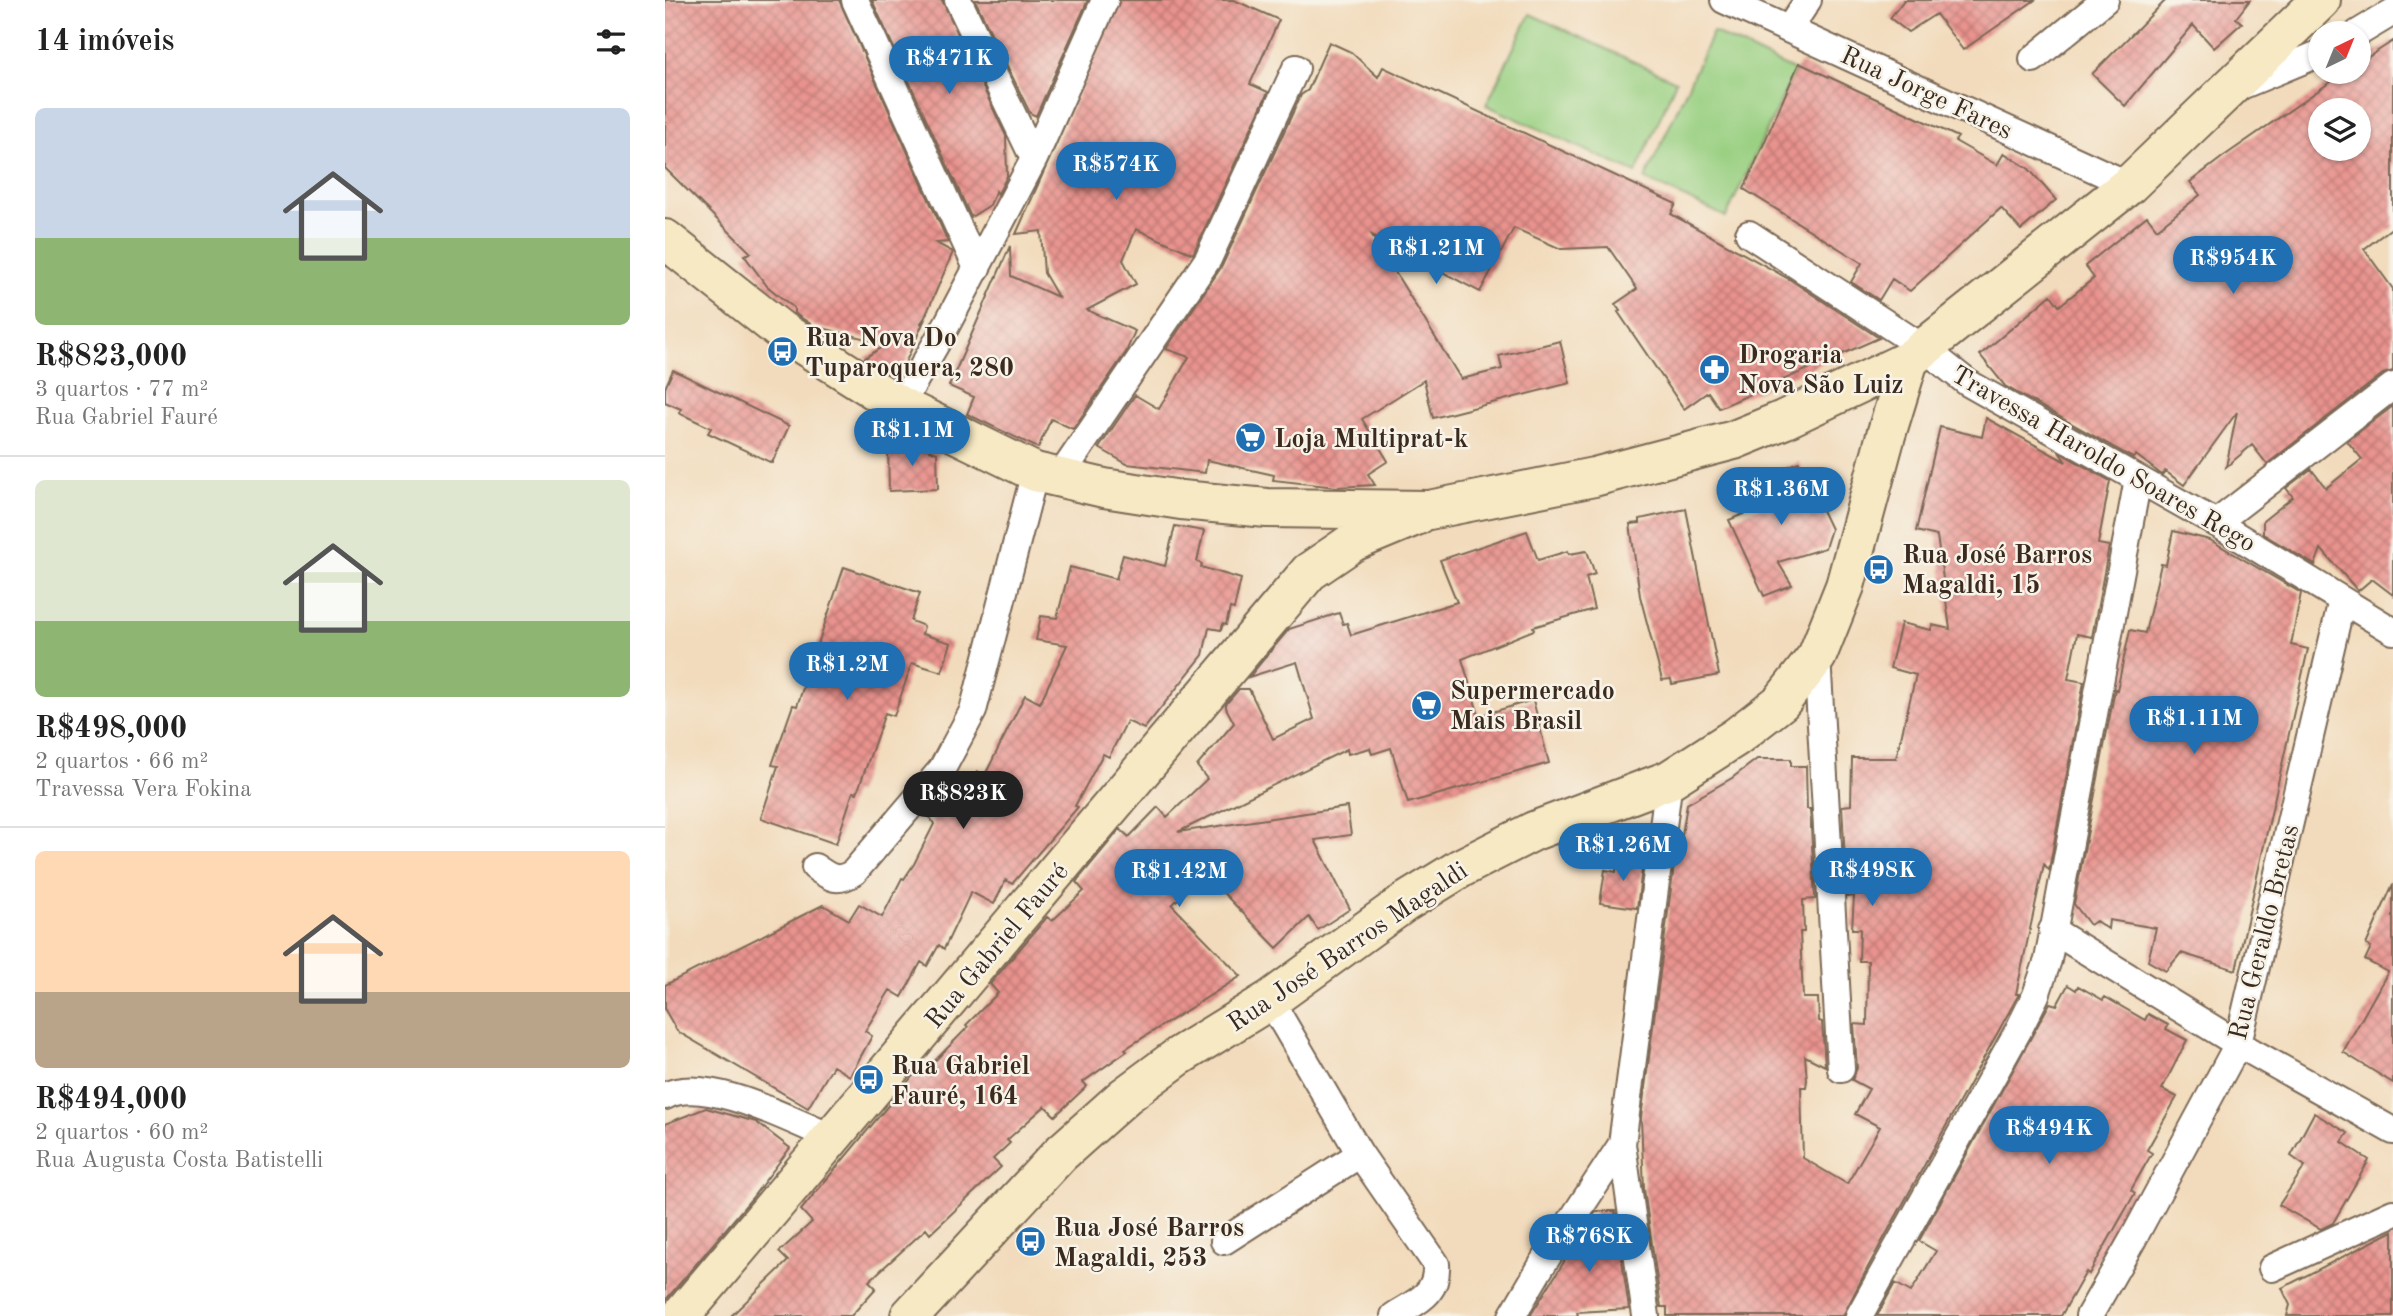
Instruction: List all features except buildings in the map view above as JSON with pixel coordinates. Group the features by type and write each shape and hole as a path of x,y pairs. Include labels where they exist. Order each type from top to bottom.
{"main road":[{"path":"665,239 780,330 900,406 1047,475 1104,488 1181,500 1267,508 1429,510 1594,477 1734,440 1783,420 1917,355 2129,185 2321,0"},
{"name":"Rua José Barros Magaldi","path":"909,1316 1060,1154 1125,1096 1179,1056 1270,1000 1404,903 1461,868 1534,831 1669,780 1736,737 1780,702 1817,656 1845,586 1886,435 1917,355"},
{"path":"1835,394 1861,409 1886,435"},
{"path":"1267,508 1299,534 1309,572"},
{"name":"Rua Gabriel Fauré","path":"681,1316 1309,572 1353,542 1429,510"}],"street":[{"path":"855,0 977,268"},
{"path":"958,0 1034,159"},
{"path":"900,406 1034,159 1105,0"},
{"name":"Rua Jorge Fares","path":"1724,0 2129,185"},
{"path":"1789,29 1808,0"},
{"path":"2033,59 2105,0"},
{"path":"2371,25 2393,12"},
{"path":"2224,93 2308,58"},
{"path":"815,867 829,878 837,880 854,872 942,769 973,711 1047,475 1208,259 1296,68"},
{"name":"Travessa Haroldo Soares Rego","path":"1749,234 1917,355 2216,523 2393,631"},
{"path":"2216,523 2393,386"},
{"path":"1859,1316 1967,1126 2036,995 2048,960 2138,479"},
{"name":"Rua Geraldo Bretas","path":"2089,1316 2238,1044 2342,600"},
{"path":"1817,656 1842,1069"},
{"path":"1646,1316 1622,1144 1669,780"},
{"path":"2052,930 2238,1044 2393,1131"},
{"path":"1270,1000 1360,1154 1436,1264 1434,1287 1394,1316"},
{"path":"665,1096 702,1090 746,1101 833,1138"},
{"path":"1512,1316 1542,1265 1622,1144"},
{"path":"1224,1241 1360,1154"},
{"path":"2272,1268 2393,1213"}],"green space":[{"path":"1530,14 1676,81 1636,173 1486,105"},
{"path":"1713,32 1795,71 1726,217 1645,179"}],"place":[{"name":"Rua Nova Do Tuparoquera, 280","path":"782,352"},
{"name":"Drogaria Nova São Luiz","path":"1715,369"},
{"name":"Loja Multiprat-k","path":"1251,438"},
{"name":"Rua José Barros Magaldi, 15","path":"1879,569"},
{"name":"Supermercado Mais Brasil","path":"1427,705"},
{"name":"Rua Gabriel Fauré, 164","path":"868,1080"},
{"name":"Rua José Barros Magaldi, 253","path":"1031,1242"}]}
